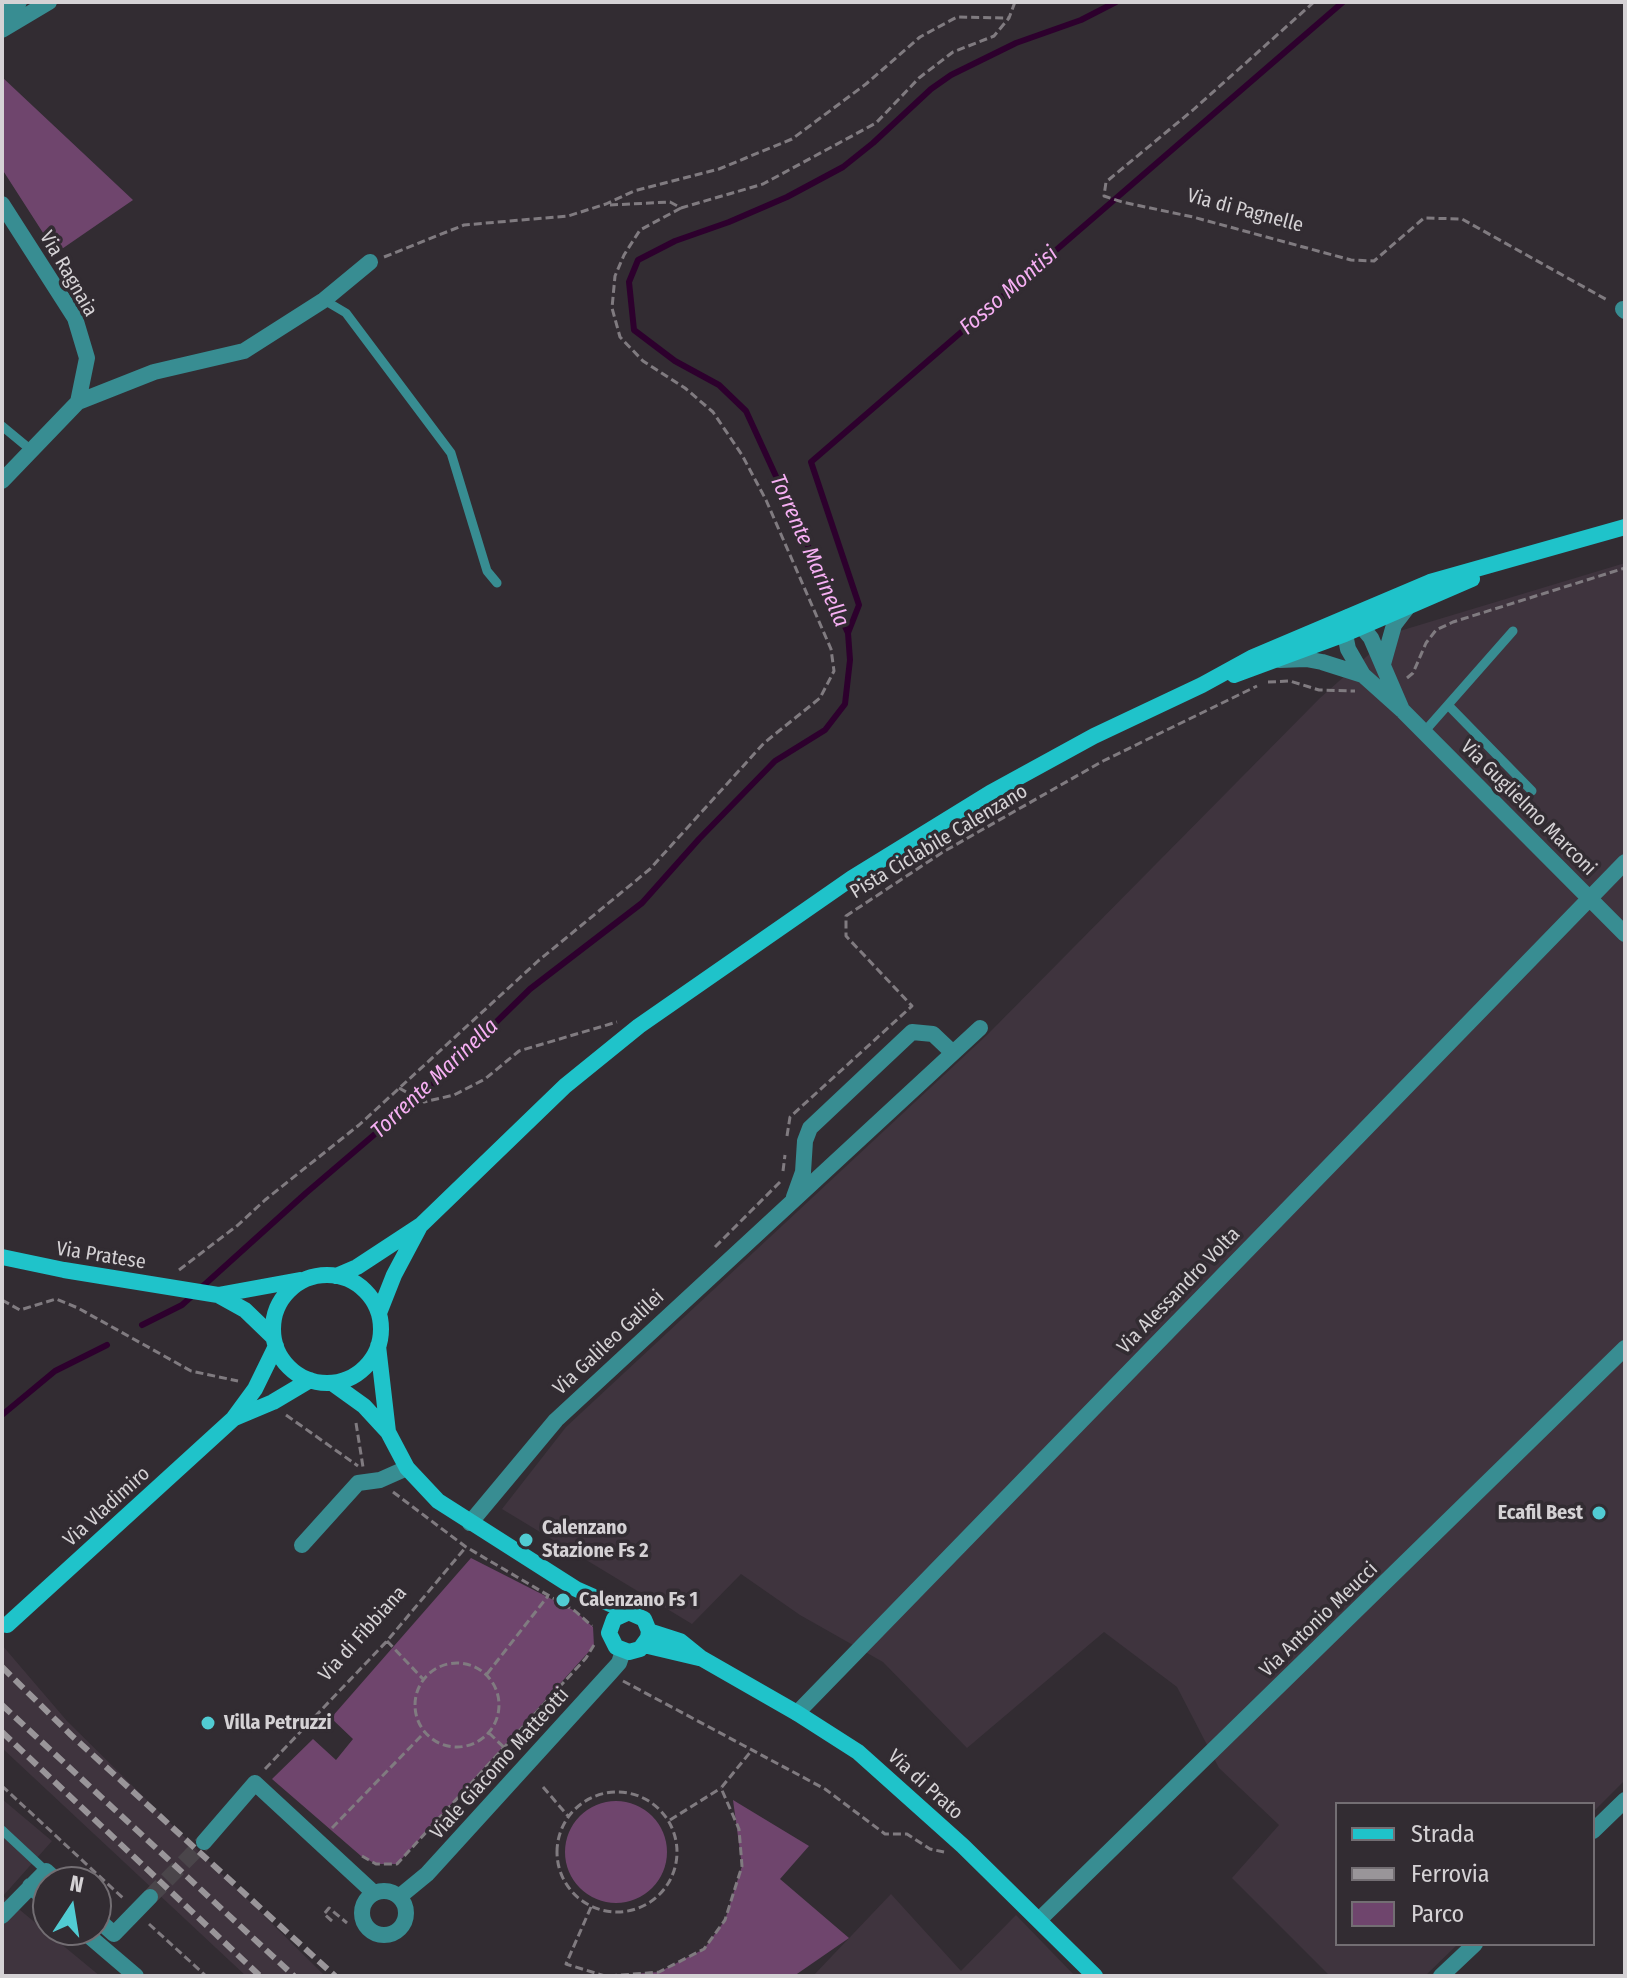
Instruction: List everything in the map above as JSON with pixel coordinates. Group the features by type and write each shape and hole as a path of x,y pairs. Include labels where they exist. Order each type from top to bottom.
{"main road":[{"path":"1202,685 1277,660 1351,626 1430,582 1625,527"},
{"path":"218,1295 336,1276 357,1267 421,1225 565,1086 639,1026 852,878 990,793 1094,736 1253,657 1407,608 1502,564"},
{"name":"Via di Prato","path":"388,1432 378,1346 381,1330 379,1313 394,1275 421,1225"},
{"name":"Via Pratese","path":"2,1257 218,1295"},
{"path":"336,1276 358,1285 374,1302 379,1313"},
{"path":"275,1341 274,1318 281,1301 294,1287 310,1278"},
{"path":"218,1295 245,1310 275,1341 289,1367 310,1380"},
{"name":"Via Vladimiro","path":"7,1625 233,1419 255,1389 275,1341"},
{"path":"332,1383 356,1375 366,1367 378,1346"},
{"name":"Via di Prato","path":"310,1380 332,1383 364,1406 388,1432 407,1468 438,1501 470,1523 576,1589 627,1613 639,1615 647,1638 680,1641 701,1658 858,1752 963,1846 1095,1976"},
{"name":"Via Vladimiro","path":"233,1419 273,1402 310,1380"},
{"name":"Via di Prato","path":"576,1589 611,1625 611,1641 623,1651"},
{"path":"611,1625 620,1615 627,1613"},
{"path":"623,1651 635,1651 647,1638"}],"street":[{"path":"2,12 19,2"},
{"path":"2,30 49,2"},
{"name":"Via Ragnaia","path":"2,204 75,318 87,358 78,402"},
{"path":"2,481 78,402 154,372 244,351 324,300 370,262"},
{"path":"1383,664 1394,625 1407,608"},
{"name":"Via Guglielmo Marconi","path":"1362,683 1348,649 1351,626 1371,638 1402,710"},
{"name":"Via Guglielmo Marconi","path":"1277,660 1322,662 1362,683 1402,710 1625,934"},
{"name":"Via Alessandro Volta","path":"797,1713 1625,862"},
{"name":"Via Galileo Galilei","path":"470,1523 556,1420 980,1028"},
{"name":"Via Galileo Galilei","path":"789,1206 803,1172 810,1128 912,1032 933,1034 953,1053"},
{"path":"805,1152 817,1165 833,1165"},
{"name":"Via Antonio Meucci","path":"1040,1919 1625,1348"},
{"path":"302,1545 358,1483 380,1480 407,1468"},
{"name":"Viale Giacomo Matteotti","path":"399,1897 427,1874 619,1663 623,1651"},
{"path":"204,1842 255,1783 267,1784 374,1893"},
{"path":"1595,1829 1625,1800"},
{"path":"2,1916 30,1886"},
{"path":"387,1891 399,1897 406,1909 403,1923 393,1933 378,1934 366,1926 362,1912 366,1901 374,1893 387,1891"},
{"path":"112,1932 114,1934 140,1916 150,1897"},
{"path":"101,1946 136,1976"},
{"path":"1441,1976 1473,1946"}],"lane":[{"path":"324,300 346,313 451,453 487,571 497,583"},
{"path":"2,426 31,450"},
{"path":"1424,732 1513,631"},
{"path":"1448,705 1532,791"},
{"path":"2,1830 41,1866"}],"path":[{"path":"173,1274 359,1125 538,961 650,869 764,743 820,698 834,671 831,649 766,500 742,455 713,412 685,388 643,361 620,337 612,308 615,276 640,230 681,208 763,184 876,123 919,78 953,52 994,36 1009,18 1015,2"},
{"name":"Via di Pagnelle","path":"1314,2 1193,110 1106,182 1104,196 1351,260 1374,261 1424,218 1462,219 1624,310"},
{"path":"370,262 464,225 568,216 634,191 719,169 792,139 866,84 920,37 957,17 1009,18"},
{"path":"606,204 670,202 681,208"},
{"path":"1403,682 1413,673 1426,643 1436,630 1625,568"},
{"name":"Pista Ciclabile Calenzano","path":"706,1256 782,1180 790,1117 912,1006 846,936 846,916 943,852 1103,761 1266,682 1290,681 1319,690 1362,683"},
{"path":"399,1088 424,1102 454,1095 485,1079 519,1051 618,1021 639,1026"},
{"path":"2,1300 20,1310 56,1299 78,1308 191,1371 242,1382"},
{"path":"278,1410 363,1469 355,1415"},
{"path":"361,1856 376,1864 397,1864 594,1646 593,1627 575,1611 466,1547 387,1488"},
{"name":"Via di Fibbiana","path":"267,1784 262,1772 387,1641 466,1547"},
{"path":"487,1674 548,1596"},
{"path":"387,1641 423,1679"},
{"path":"463,1663 487,1674 499,1698 499,1711 489,1733 478,1742 464,1747 449,1747 435,1742 424,1733 414,1706 416,1692 423,1679 434,1669 448,1664 463,1663"},
{"path":"610,1673 825,1789 885,1834 907,1834 930,1849 951,1854 963,1846"},
{"path":"332,1828 424,1733"},
{"path":"669,1821 721,1788 753,1749"},
{"path":"2,1786 206,1976"},
{"path":"543,1787 568,1816"},
{"path":"591,1907 566,1964 607,1976 659,1972 704,1949 725,1920 742,1866 739,1829 721,1788"},
{"path":"625,1792 650,1801 669,1821 677,1850 671,1880 657,1898 633,1910 616,1913 591,1907 572,1893 558,1868 558,1837 568,1816 583,1802 600,1794 625,1792"},
{"path":"332,1921 324,1914 329,1908 347,1923"}],"shaded area":[{"path":"1625,563 1625,1780 1595,1810 1595,1802 1335,1802 1335,1946 1456,1946 1425,1976 1330,1976 1232,1878 1279,1825 1219,1768 1177,1687 1104,1632 967,1748 883,1662 800,1615 741,1574 692,1624 502,1509 566,1427 987,1035 1320,698 1393,633"},
{"path":"2,1645 67,1721 325,1976 246,1976 2,1748"},
{"path":"2,1799 52,1841 3,1896 32,1920 32,1946 64,1946 100,1976 2,1976"},
{"path":"891,1894 961,1971 1016,1915 1075,1976 813,1976"}],"green space":[{"path":"2,77 133,200 56,253 2,169"},
{"path":"471,1558 575,1611 593,1627 594,1646 397,1864 376,1864 361,1856 272,1779 313,1739 336,1760 353,1739 331,1718"},
{"path":"733,1800 809,1846 780,1879 849,1938 794,1976 609,1976 659,1972 704,1949 725,1920 742,1866"},
{"path":"616,1801 635,1805 652,1816 663,1833 667,1852 663,1871 652,1888 635,1899 616,1903 597,1899 580,1888 569,1871 565,1852 569,1833 580,1816 597,1805"}],"waterway":[{"name":"Torrente Marinella","path":"142,1325 182,1305 430,1087 530,989 642,903 775,761 825,730 845,704 850,660 848,633 746,411 719,385 675,361 634,330 629,282 638,260 675,241 787,197 843,167 951,75 1016,43 1081,20 1116,2"},
{"name":"Fosso Montisi","path":"848,633 859,605 811,462 1343,2"},
{"name":"Torrente Marinella","path":"2,1415 55,1371 107,1345"}],"tunnel":[{"path":"150,1897 204,1842"}],"railway":[{"path":"2,1667 71,1735 335,1976"},
{"path":"2,1705 294,1976"},
{"path":"2,1732 260,1976"}],"place":[{"name":"Ecafil Best","path":"1599,1513"},
{"name":"Calenzano Stazione Fs 2","path":"526,1540"},
{"name":"Calenzano Fs 1","path":"563,1600"},
{"name":"Villa Petruzzi","path":"208,1723"}]}
